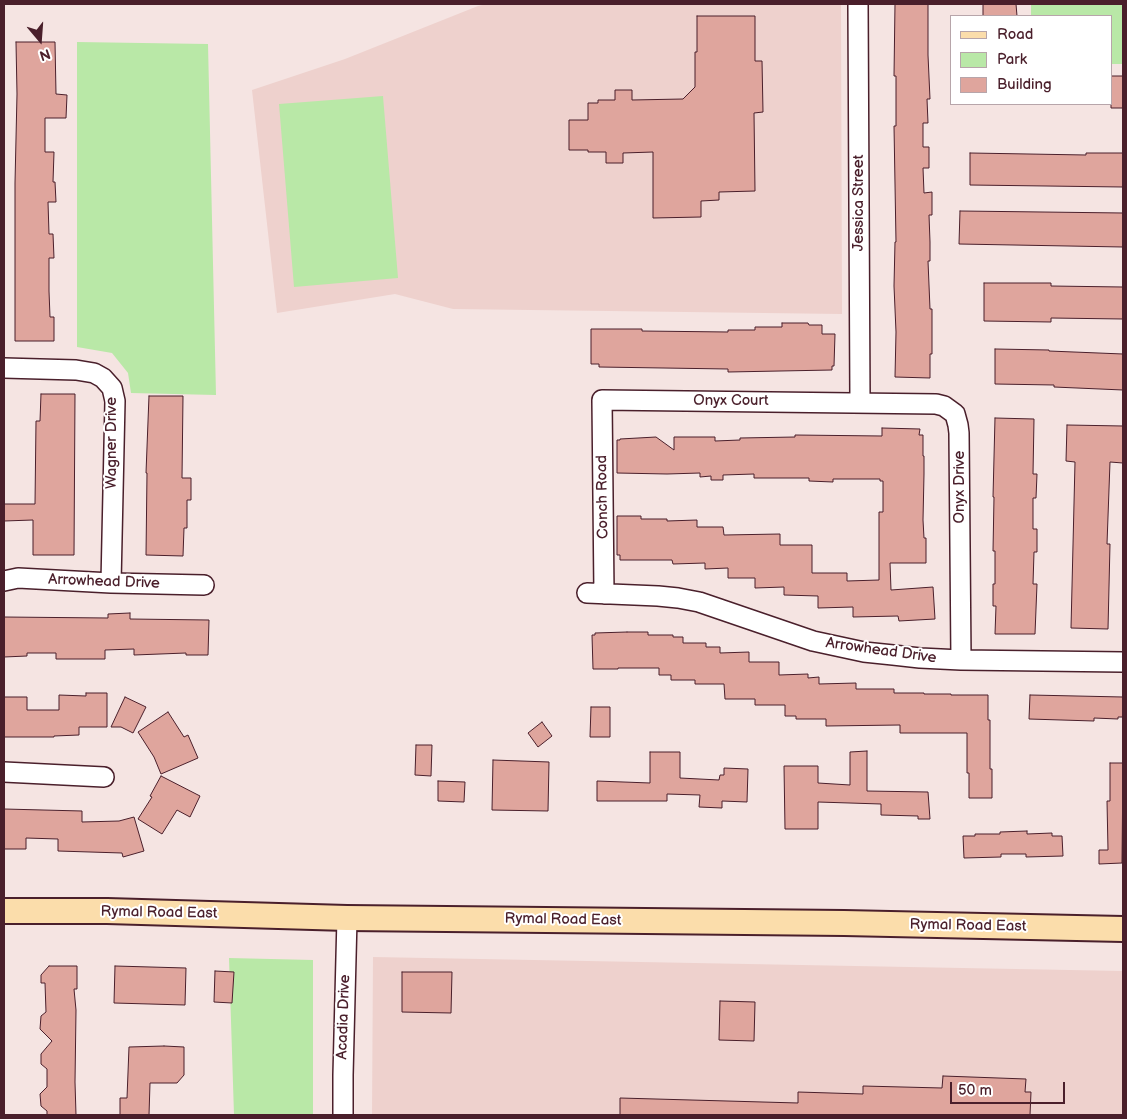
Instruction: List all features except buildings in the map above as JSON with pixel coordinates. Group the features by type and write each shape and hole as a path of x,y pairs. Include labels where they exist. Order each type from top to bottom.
{"main road":[{"name":"Rymal Road East","path":"4,911 348,918 854,923 1123,930"}],"street":[{"name":"Jessica Street","path":"858,4 860,402"},
{"name":"Wagner Drive","path":"4,368 76,370 94,373 104,378 112,388 115,401 111,583"},
{"name":"Onyx Court","path":"602,400 860,402"},
{"name":"Conch Road","path":"595,594 602,400"},
{"name":"Onyx Drive","path":"860,402 936,404 950,409 955,414 960,433 961,660"},
{"name":"Arrowhead Drive","path":"4,581 18,578 204,585"},
{"name":"Arrowhead Drive","path":"595,594 658,596 699,602 813,641 864,652 961,660 1123,662"},
{"path":"4,772 104,777"},
{"name":"Acadia Drive","path":"343,1115 342,1076 348,918"}],"shaded area":[{"path":"487,4 841,4 842,314 453,309 395,294 277,313 252,90 345,59"},
{"path":"373,957 1123,971 1123,1115 372,1115"}],"green space":[{"path":"1031,4 1123,4 1123,64 1112,64 1112,15 1031,15"},
{"path":"77,42 208,44 216,395 131,393 128,373 112,353 77,347"},
{"path":"383,96 398,278 294,287 279,104"},
{"path":"229,958 313,960 313,1115 234,1115"}]}
